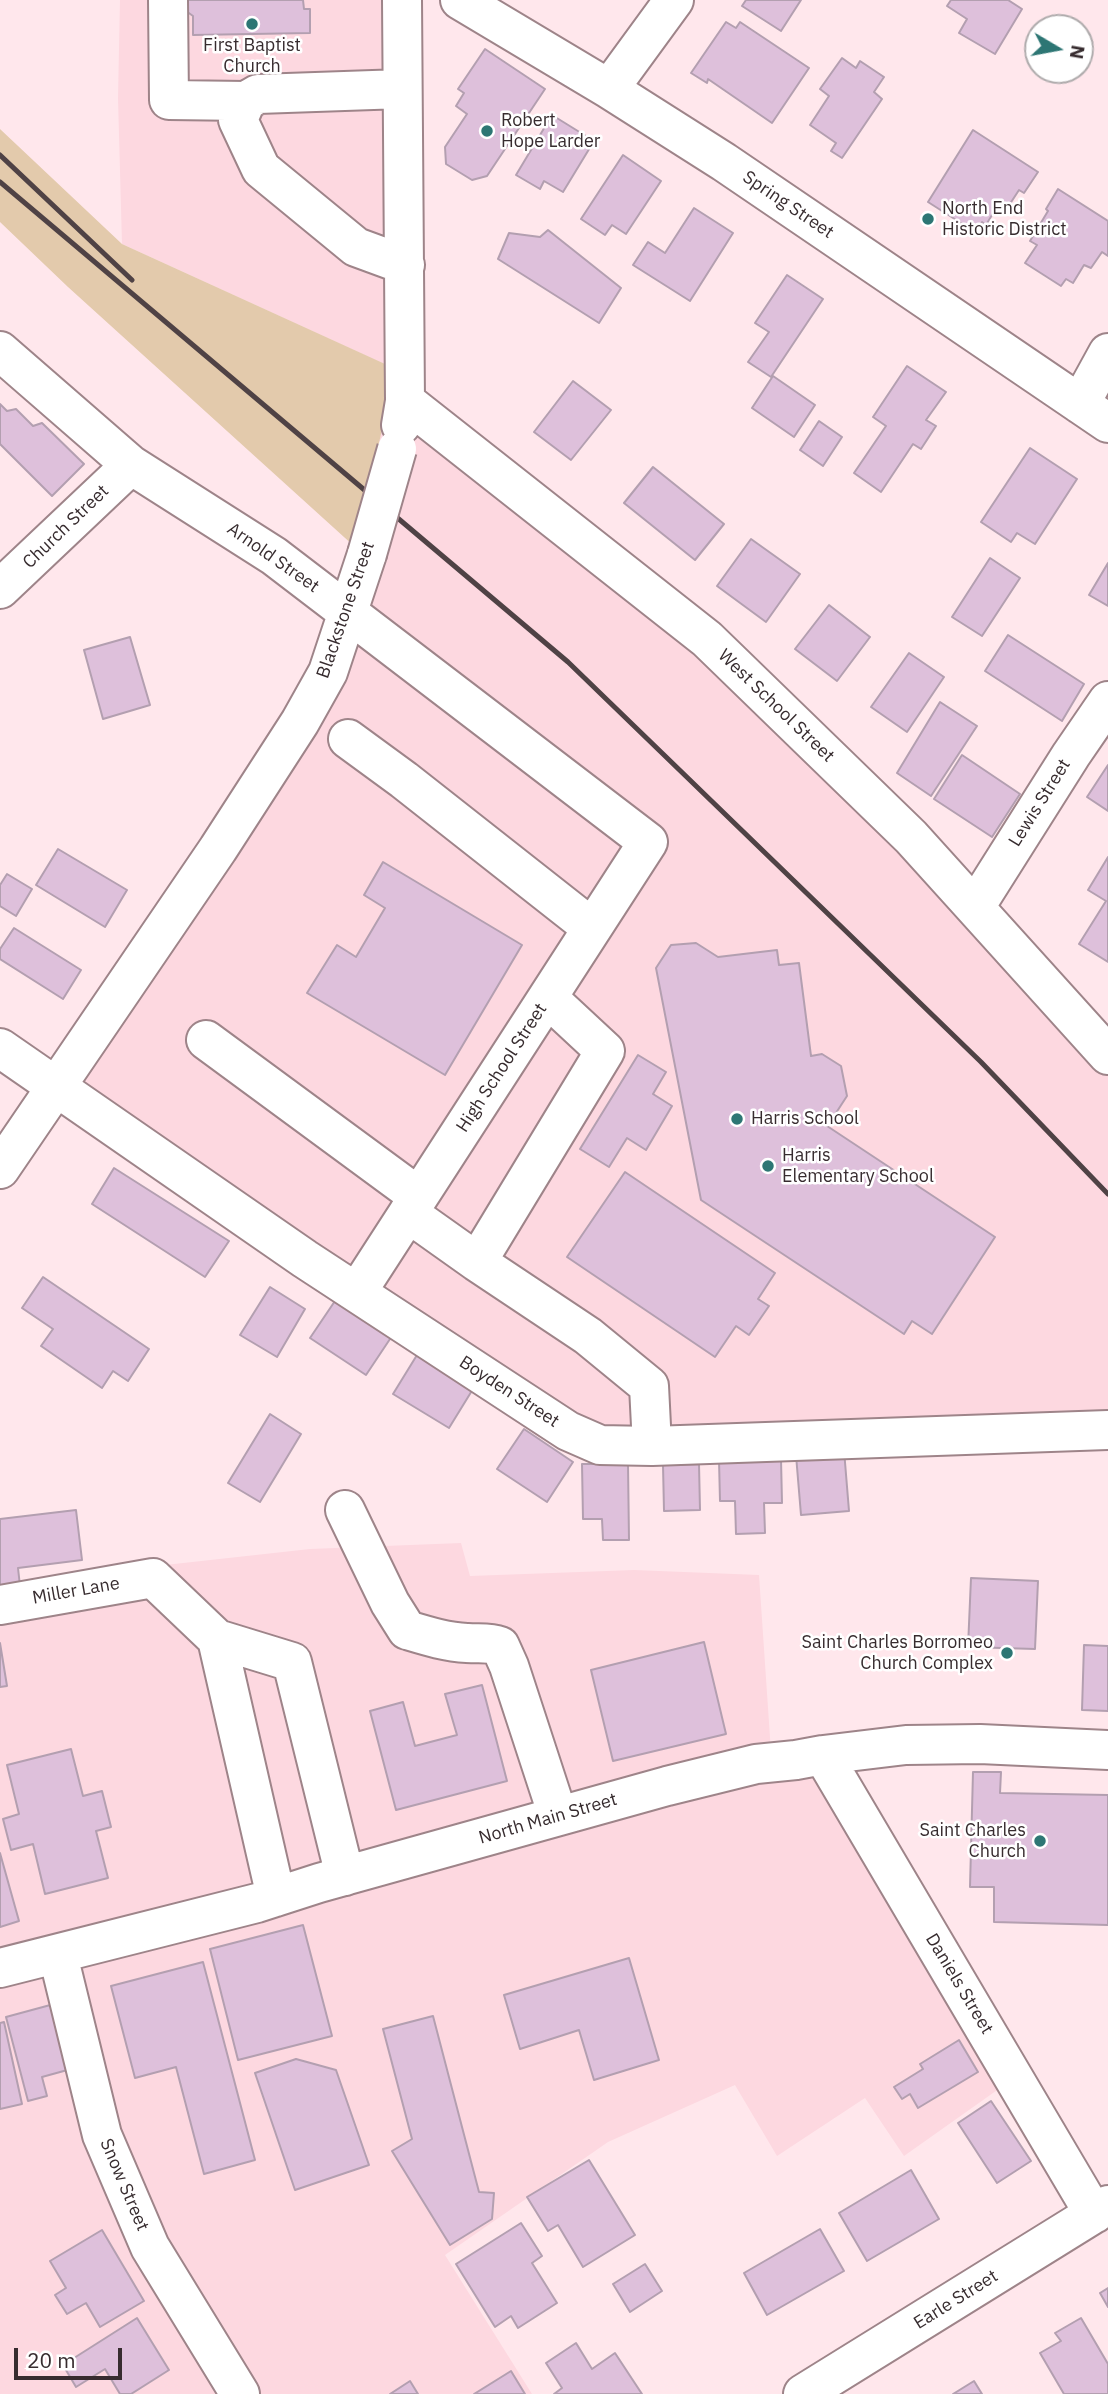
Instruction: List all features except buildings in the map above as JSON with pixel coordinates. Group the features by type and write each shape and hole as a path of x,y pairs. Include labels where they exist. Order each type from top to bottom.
{"street":[{"path":"168,0 169,100 246,101 258,94 402,89"},
{"name":"Blackstone Street","path":"0,1169 218,849 300,722 328,671 349,613 397,449 405,401 402,0"},
{"name":"Spring Street","path":"460,0 610,89 724,162 1094,413"},
{"path":"610,89 674,0"},
{"path":"246,101 239,120 261,169 356,247 405,265"},
{"name":"Arnold Street","path":"0,351 131,465 274,556 648,842"},
{"path":"1094,413 1108,353"},
{"name":"West School Street","path":"405,401 707,639 911,837 1108,1055"},
{"name":"Church Street","path":"0,589 131,465"},
{"name":"Lewis Street","path":"975,907 1108,701"},
{"path":"348,739 592,928"},
{"name":"High School Street","path":"357,1292 648,842"},
{"path":"477,1262 605,1051 548,998"},
{"path":"206,1040 413,1205 477,1262 588,1336 649,1386 652,1446"},
{"name":"Boyden Street","path":"0,1048 305,1259 568,1431 600,1445 652,1446 1108,1430"},
{"path":"345,1510 390,1603 407,1630 439,1640 500,1646 558,1816"},
{"name":"Miller Lane","path":"0,1605 153,1578 217,1639"},
{"path":"275,1897 217,1639 292,1662 345,1876"},
{"name":"North Main Street","path":"0,1968 275,1897 558,1816 756,1764 906,1745 980,1744 1108,1750"},
{"name":"Daniels Street","path":"823,1755 1101,2209"},
{"name":"Snow Street","path":"58,1955 102,2135 150,2247 237,2393"},
{"name":"Earle Street","path":"803,2394 1101,2209"}],"shaded area":[{"path":"120,0 395,0 396,369 711,637 1108,1053 1108,1433 606,1440 54,1082 283,740 339,619 395,369 122,244 118,98"},
{"path":"0,129 122,244 396,369 355,547 0,222"},
{"path":"461,1543 470,1576 634,1570 759,1575 772,1767 836,1758 1017,2076 904,2156 865,2098 777,2156 735,2085 608,2142 445,2255 532,2394 0,2394 0,1595 156,1566 310,1549"}],"railway":[{"path":"0,155 132,280"},
{"path":"0,182 568,662 981,1062 1108,1194"}],"place":[{"name":"First Baptist Church","path":"252,24"},
{"name":"Robert Hope Larder","path":"487,131"},
{"name":"North End Historic District","path":"928,219"},
{"name":"Harris School","path":"737,1119"},
{"name":"Harris Elementary School","path":"768,1166"},
{"name":"Saint Charles Borromeo Church Complex","path":"1007,1653"},
{"name":"Saint Charles Church","path":"1040,1841"}]}
